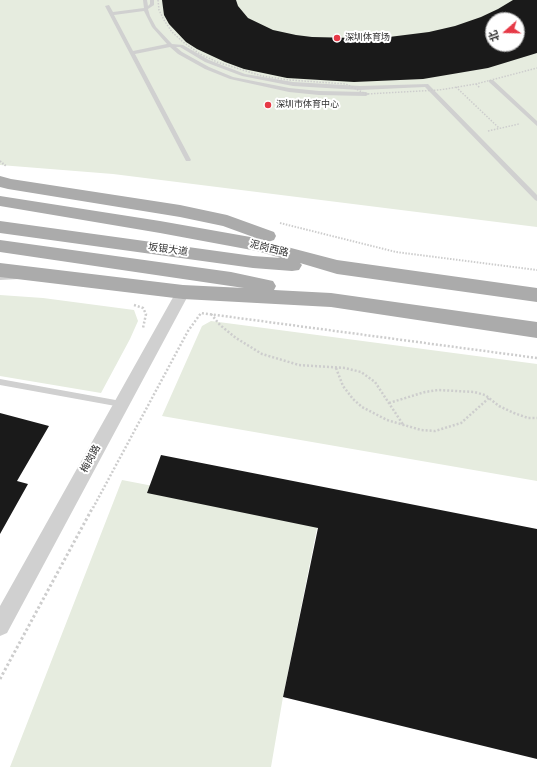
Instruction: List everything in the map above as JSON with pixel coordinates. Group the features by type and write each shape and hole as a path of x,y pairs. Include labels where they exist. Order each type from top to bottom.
{"main road":[{"path":"0,181 8,184 180,211 227,222 288,243 338,267"},
{"path":"0,194 46,208"},
{"name":"泥岗西路","path":"0,201 160,227 258,246 338,267 537,296"},
{"name":"坂银大道","path":"0,227 253,262 338,267"},
{"name":"坂银大道","path":"0,246 231,279 331,300"},
{"path":"0,270 182,292 331,300 535,329"}],"street":[{"name":"梅岗路","path":"0,626 182,292"}],"lane":[{"path":"145,0 146,9 154,27 180,53 207,68 232,78 289,90 319,93 366,94"},
{"path":"111,14 146,9 152,5 152,0"},
{"path":"107,6 188,160"},
{"path":"132,53 171,45 181,46 207,61 223,67 266,80 293,84 339,87 404,87 426,85 537,200"},
{"path":"491,81 537,124"},
{"path":"0,278 46,276"},
{"path":"0,382 121,404"}],"path":[{"path":"158,0 159,10 172,32 183,42 200,54 217,62 262,76 289,80 346,84 366,94 416,92 456,87 491,81 537,68"},
{"path":"456,87 499,128"},
{"path":"474,135 518,124"},
{"path":"0,679 188,331 201,313 462,346 537,358"},
{"path":"211,314 220,325 232,335 262,354 299,365 354,369 369,376 376,382 404,426"},
{"path":"336,368 343,386 353,399 373,414 404,426 421,430 435,431 461,423 482,406 489,398"},
{"path":"389,403 425,392 438,390 474,392 489,398 514,413 528,418 537,418"}],"shaded area":[{"name":"深圳市体育中心","path":"0,0 537,0 537,227 113,174 0,165"},
{"path":"0,295 43,298 134,310 138,321 101,393 0,376"},
{"path":"211,321 537,364 537,481 162,416 202,326"},
{"path":"122,480 319,518 283,697 271,767 10,767"}],"building":[{"name":"深圳体育场","path":"162,0 236,0 238,6 248,18 273,30 312,37 389,37 429,32 455,26 485,15 485,52 525,52 525,12 492,12 513,0 537,0 537,53 488,68 423,79 354,82 287,78 244,69 225,62 197,49 186,42 169,24 164,15"},
{"path":"0,413 49,426 17,481 28,484 0,534"},
{"path":"161,455 537,529 537,759 283,697 318,528 147,493"}],"place":[{"name":"深圳体育场","path":"337,38"},
{"name":"深圳市体育中心","path":"268,105"}]}
